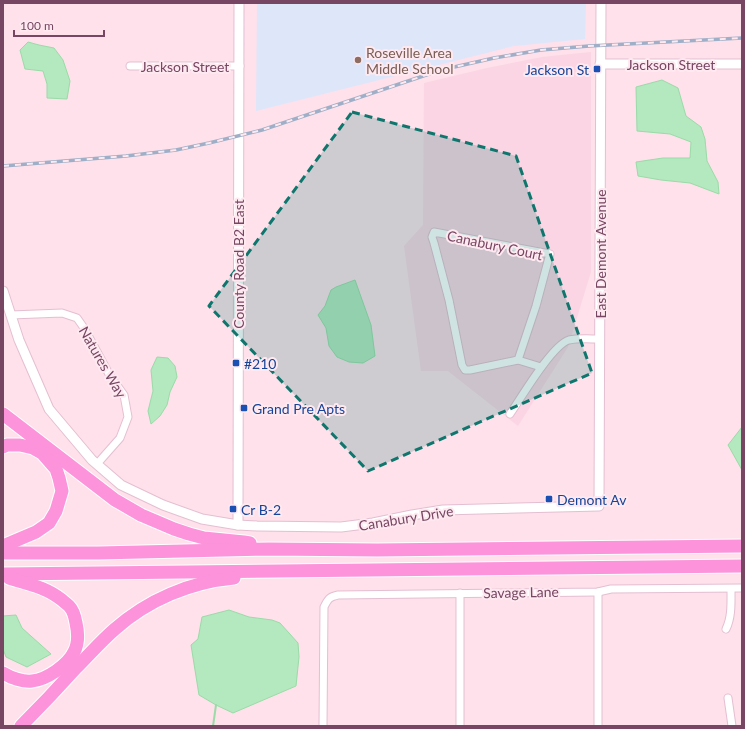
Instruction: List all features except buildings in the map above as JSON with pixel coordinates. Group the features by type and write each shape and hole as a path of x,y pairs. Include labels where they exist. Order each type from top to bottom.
{"highway":[{"path":"3,414 115,500 141,516 174,529 204,538 244,542 269,549"},
{"path":"3,447 7,445 20,445 33,448 42,453 56,469 62,491 56,511 49,523 36,532 3,546"},
{"path":"3,553 269,549 377,550 742,546"},
{"path":"3,575 288,570 742,566"},
{"path":"21,726 102,641 141,609 157,600 191,586 226,579 288,570"},
{"path":"3,575 38,586 53,593 70,606 75,618 78,638 75,652 53,673 32,681 18,680 3,673"}],"street":[{"name":"County Road B2 East","path":"238,525 239,3"},
{"name":"East Demont Avenue","path":"599,506 600,3"},
{"name":"Jackson Street","path":"600,64 742,64"},
{"name":"Jackson Street","path":"130,66 240,66"},
{"name":"Canabury Court","path":"434,232 550,254 536,306 518,360 465,370 462,365 449,300 432,237 434,232"},
{"name":"Canabury Drive","path":"3,291 19,340 49,409 92,460 121,485 162,506 202,519 238,525 341,527 373,524 443,510 599,506"},
{"name":"Natures Way","path":"10,315 62,313 77,318 124,395 128,417 120,438 97,464"},
{"path":"510,414 540,368 558,347 567,340 600,339"},
{"path":"518,360 540,368"},
{"name":"Savage Lane","path":"323,726 324,607 327,599 332,596 598,592 611,589 742,588"},
{"path":"726,629 730,614 731,589"},
{"path":"598,592 598,726"},
{"path":"460,593 460,726"},
{"path":"728,698 732,726"}],"highlighted area":[{"path":"352,112 516,156 592,373 368,471 209,306"}],"shaded area":[{"name":"Roseville Area Middle School","path":"257,3 586,3 585,39 514,46 256,111"},
{"path":"28,42 54,48 63,60 70,81 67,99 47,98 47,84 43,71 25,69 20,50"},
{"path":"591,52 591,272 568,347 518,426 448,371 421,371 404,246 423,225 424,83 542,57"},
{"path":"662,80 678,88 686,116 701,127 705,139 707,161 718,182 719,194 690,183 638,176 636,162 663,158 690,158 691,142 670,134 637,131 636,87"},
{"path":"355,280 371,325 375,356 363,363 349,362 337,357 329,346 326,328 318,315 325,306 331,290"},
{"path":"157,357 168,358 175,366 177,377 170,392 167,405 160,416 151,424 148,411 153,391 151,370"},
{"path":"742,427 742,470 728,445"},
{"path":"229,610 249,617 272,620 280,623 298,643 299,657 296,686 233,713 199,695 191,645 198,639 202,617"},
{"path":"16,615 22,628 51,654 27,667 6,657 3,649 3,616"}],"waterway":[{"path":"213,726 216,705"}],"railway":[{"path":"3,166 126,156 176,150 209,143 262,130 441,70 494,58 541,50 589,46 742,38"}],"place":[{"name":"Roseville Area Middle School","path":"358,60"},
{"name":"Jackson St","path":"597,69"},
{"name":"#210","path":"236,363"},
{"name":"Grand Pre Apts","path":"244,408"},
{"name":"Demont Av","path":"549,499"},
{"name":"Cr B-2","path":"233,509"}]}
